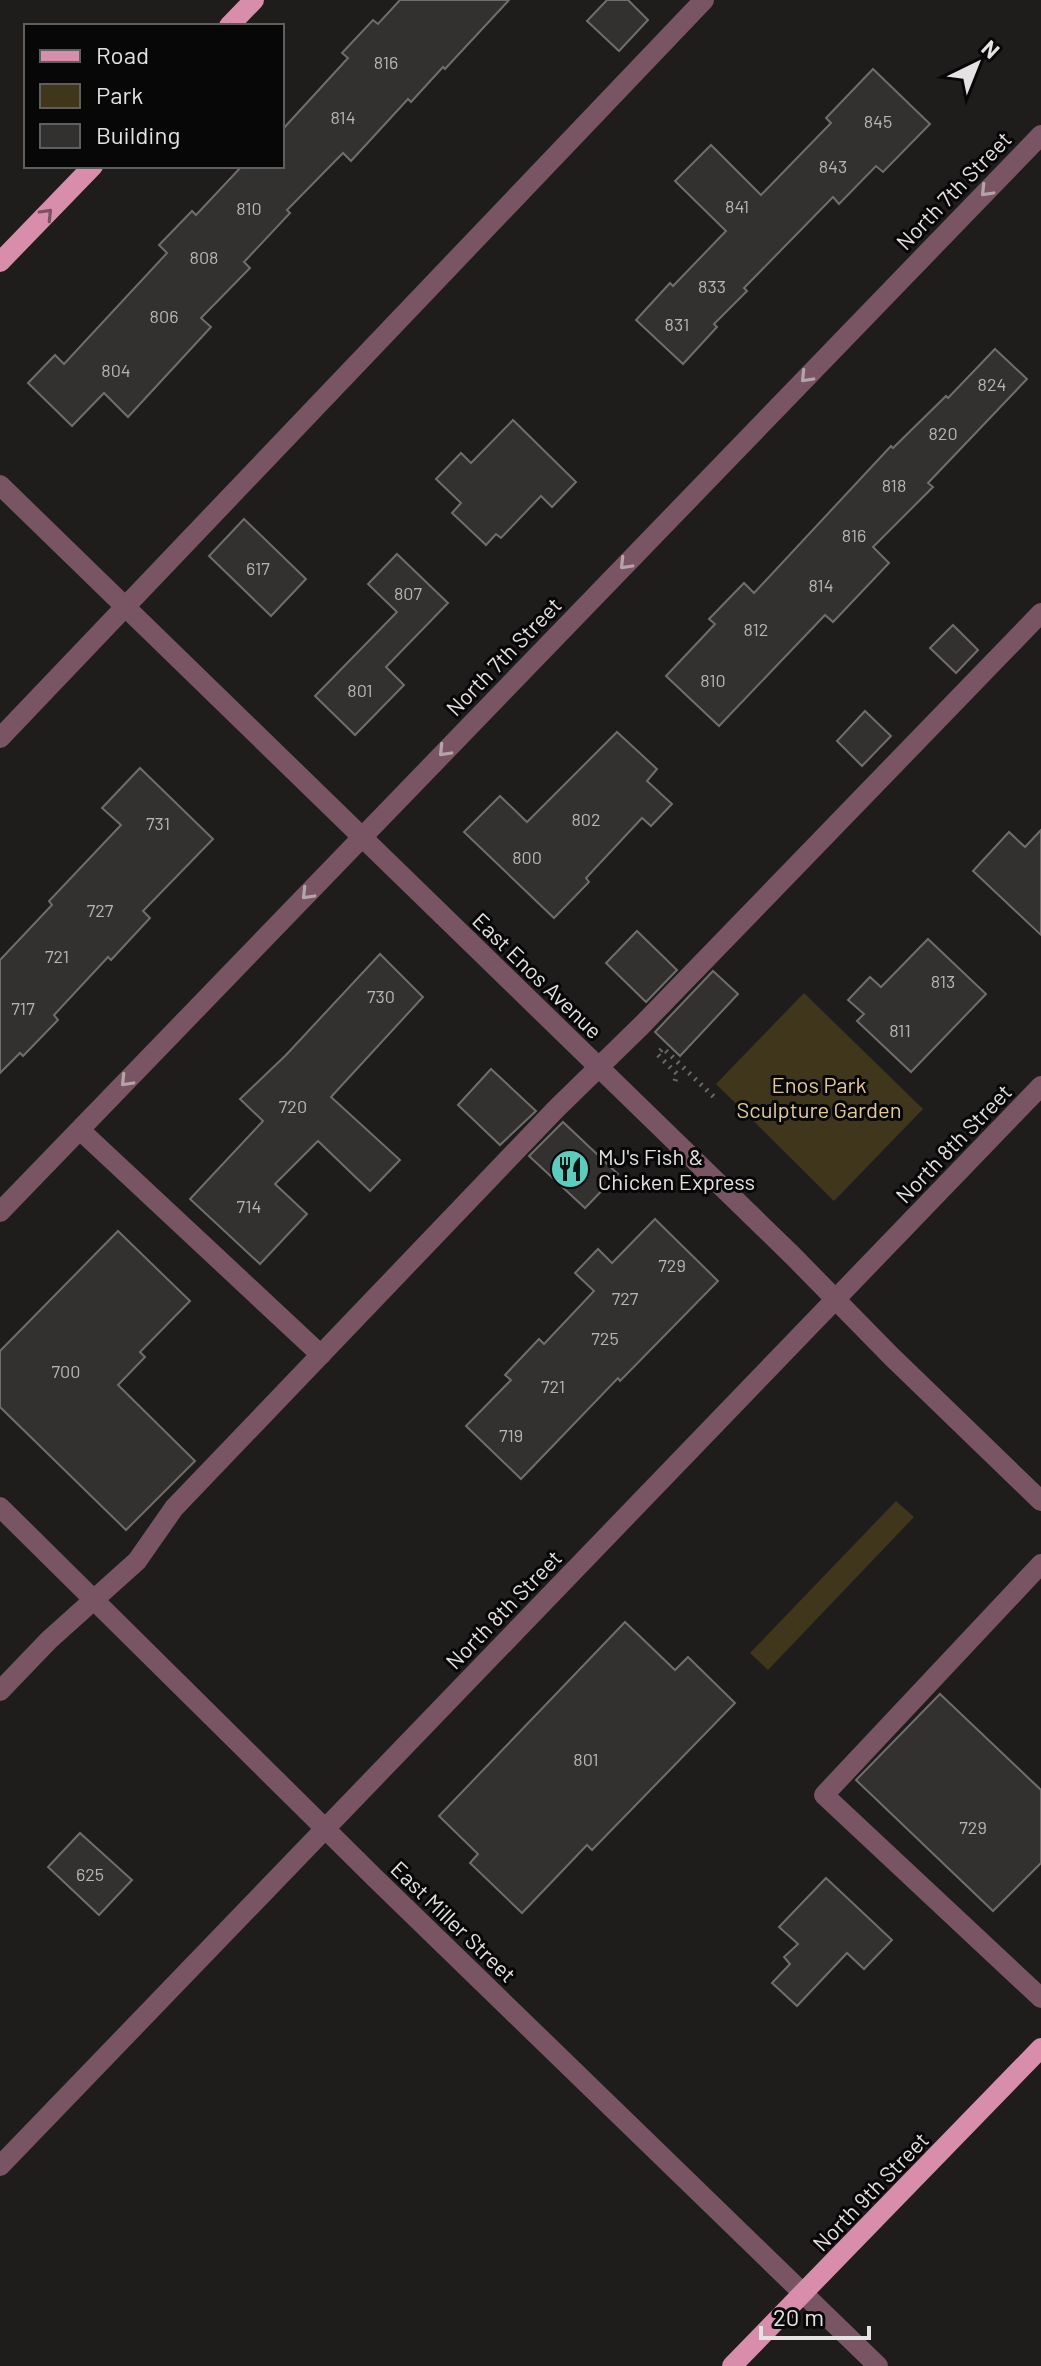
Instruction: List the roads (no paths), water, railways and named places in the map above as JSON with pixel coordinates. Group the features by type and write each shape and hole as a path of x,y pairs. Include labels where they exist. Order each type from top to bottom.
{"main road":[{"path":"231,24 254,0"},
{"path":"0,262 91,168"},
{"name":"North 9th Street","path":"732,2366 1041,2048"}],"street":[{"path":"0,738 704,0"},
{"name":"North 7th Street","path":"0,1212 1041,135"},
{"name":"East Enos Avenue","path":"0,485 1041,1501"},
{"path":"0,1691 49,1640 137,1561 174,1508 1041,613"},
{"name":"North 8th Street","path":"0,2166 1041,1086"},
{"path":"80,1130 321,1355"},
{"name":"East Miller Street","path":"0,1507 878,2366"},
{"path":"1041,1564 824,1795 1041,1998"}],"place":[{"name":"MJ's Fish & Chicken Express","path":"570,1169"}],"park label":[{"name":"Enos Park Sculpture Garden","path":"819,1096"}]}
